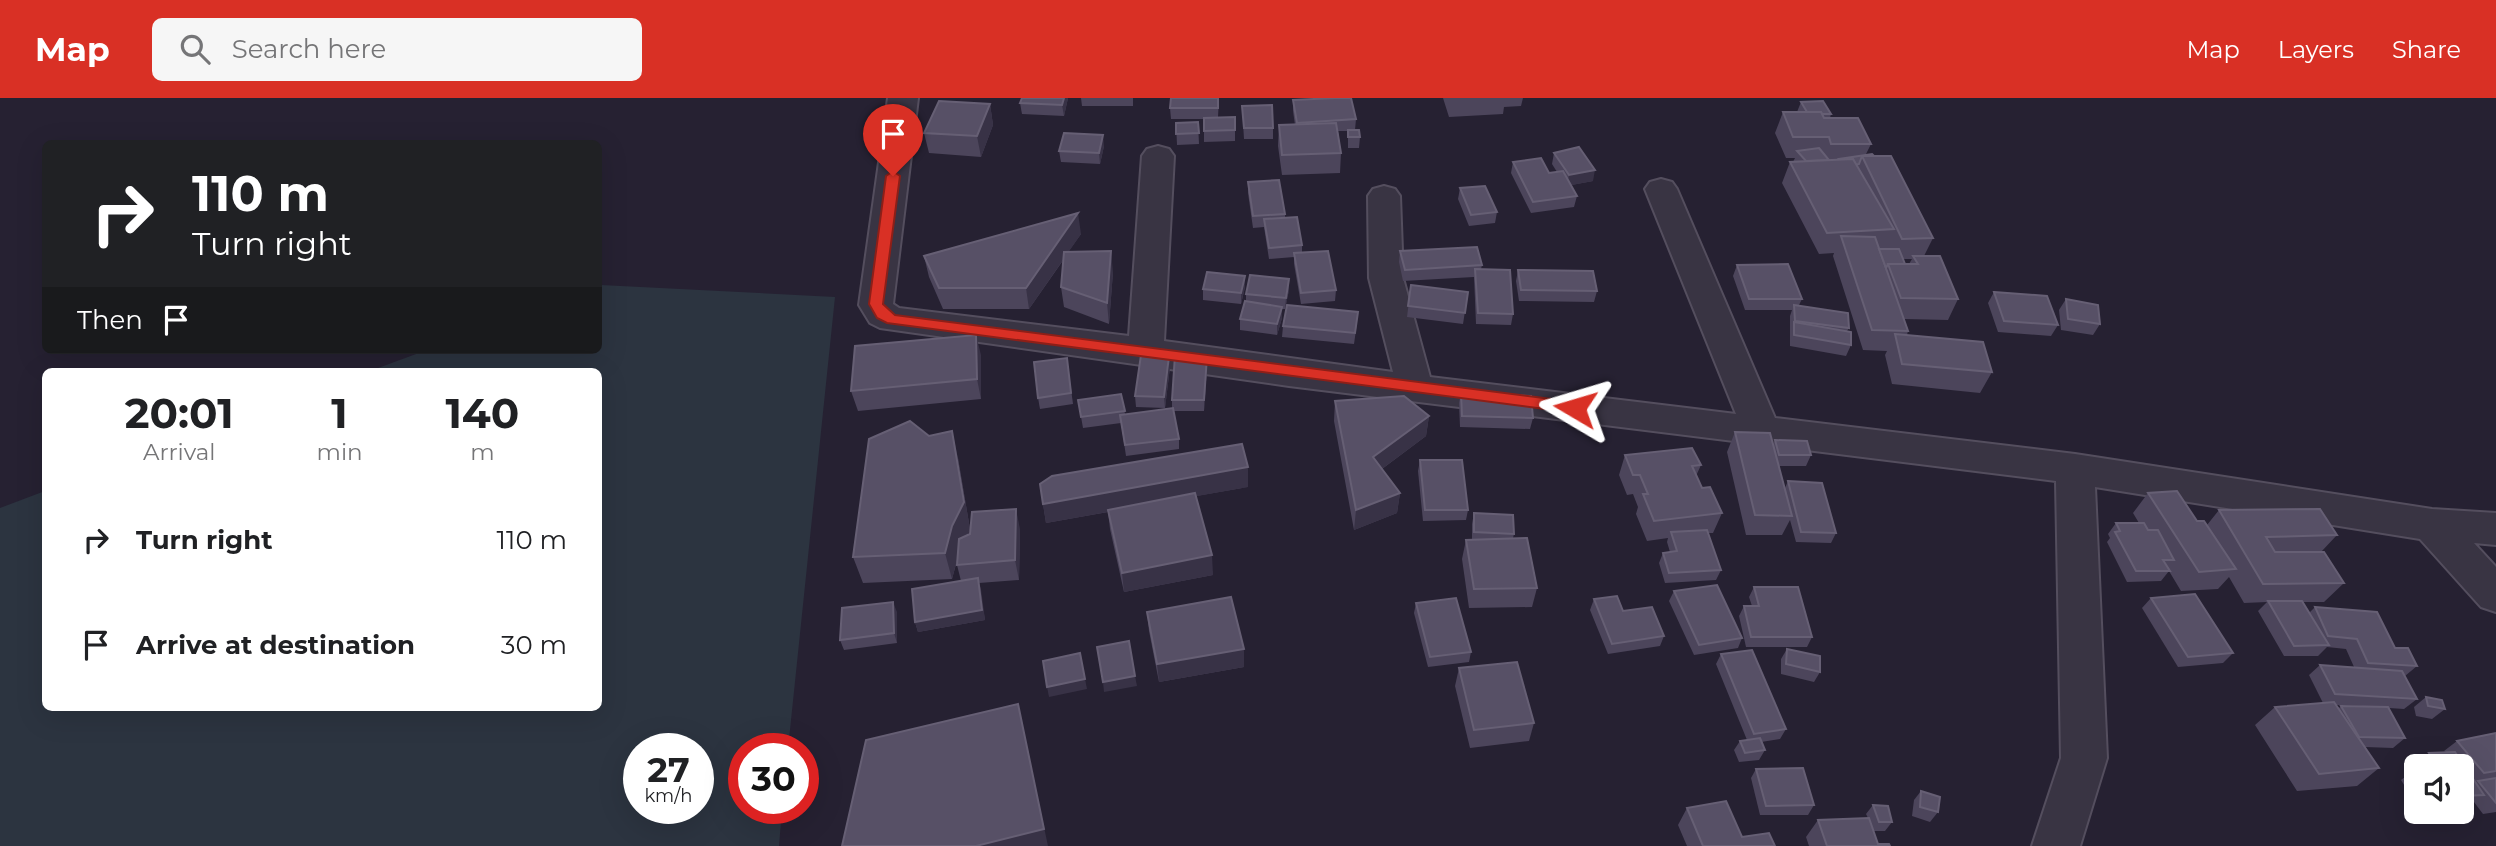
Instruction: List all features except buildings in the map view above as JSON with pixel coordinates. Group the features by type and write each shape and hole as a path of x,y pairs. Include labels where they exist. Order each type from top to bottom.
{"street":[{"path":"903,98 876,304 882,314 904,322 1146,351 1289,373 2075,469 2432,525 2496,529"},
{"path":"1146,351 1158,156"},
{"path":"1661,189 1761,430"},
{"path":"1384,196 1386,278 1415,388"},
{"path":"2056,846 2084,758 2075,469"},
{"path":"2432,525 2496,595"}],"shaded area":[{"path":"602,285 835,297 790,733 728,733 728,824 781,824 779,846 0,846 0,508 42,492 42,711 602,711 602,368 378,368 416,354 602,354"}],"route":[{"path":"893,176 876,304 882,314 892,319 1146,351 1289,373 1575,408"}]}
